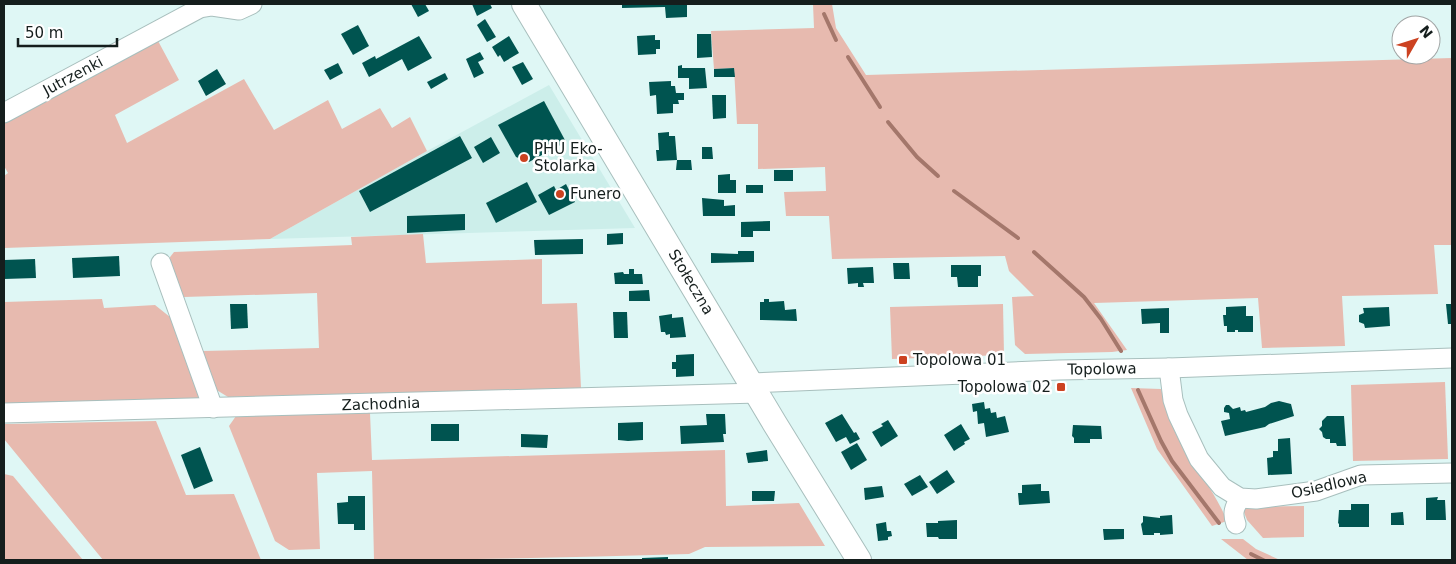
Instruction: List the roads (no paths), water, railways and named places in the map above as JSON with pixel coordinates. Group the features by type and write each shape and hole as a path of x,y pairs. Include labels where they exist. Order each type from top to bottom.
{"main road":[{"name":"Stołeczna","path":"524,4 859,560"}],"street":[{"name":"Jutrzenki","path":"4,113 200,8 212,6 239,10 252,4"},
{"path":"161,263 213,408"},
{"name":"Topolowa","path":"755,388 1059,370 1452,358"},
{"path":"1169,368 1178,415 1199,459 1222,486 1240,498 1234,507 1236,524"},
{"name":"Zachodnia","path":"4,413 213,408 755,388"},
{"name":"Osiedlowa","path":"1240,498 1256,499 1316,491 1362,475 1452,473"}],"waterway":[{"path":"824,14 836,40"},
{"path":"848,57 880,107"},
{"path":"888,122 917,157 938,176"},
{"path":"954,191 1018,238"},
{"path":"1034,252 1084,297 1101,319 1121,351"},
{"path":"1138,390 1172,461 1219,523"},
{"path":"1251,554 1263,560"}],"place":[{"name":"PHU Eko- Stolarka","path":"524,158"},
{"name":"Funero","path":"560,194"},
{"name":"Topolowa 01","path":"903,360"},
{"name":"Topolowa 02","path":"1061,387"}]}
